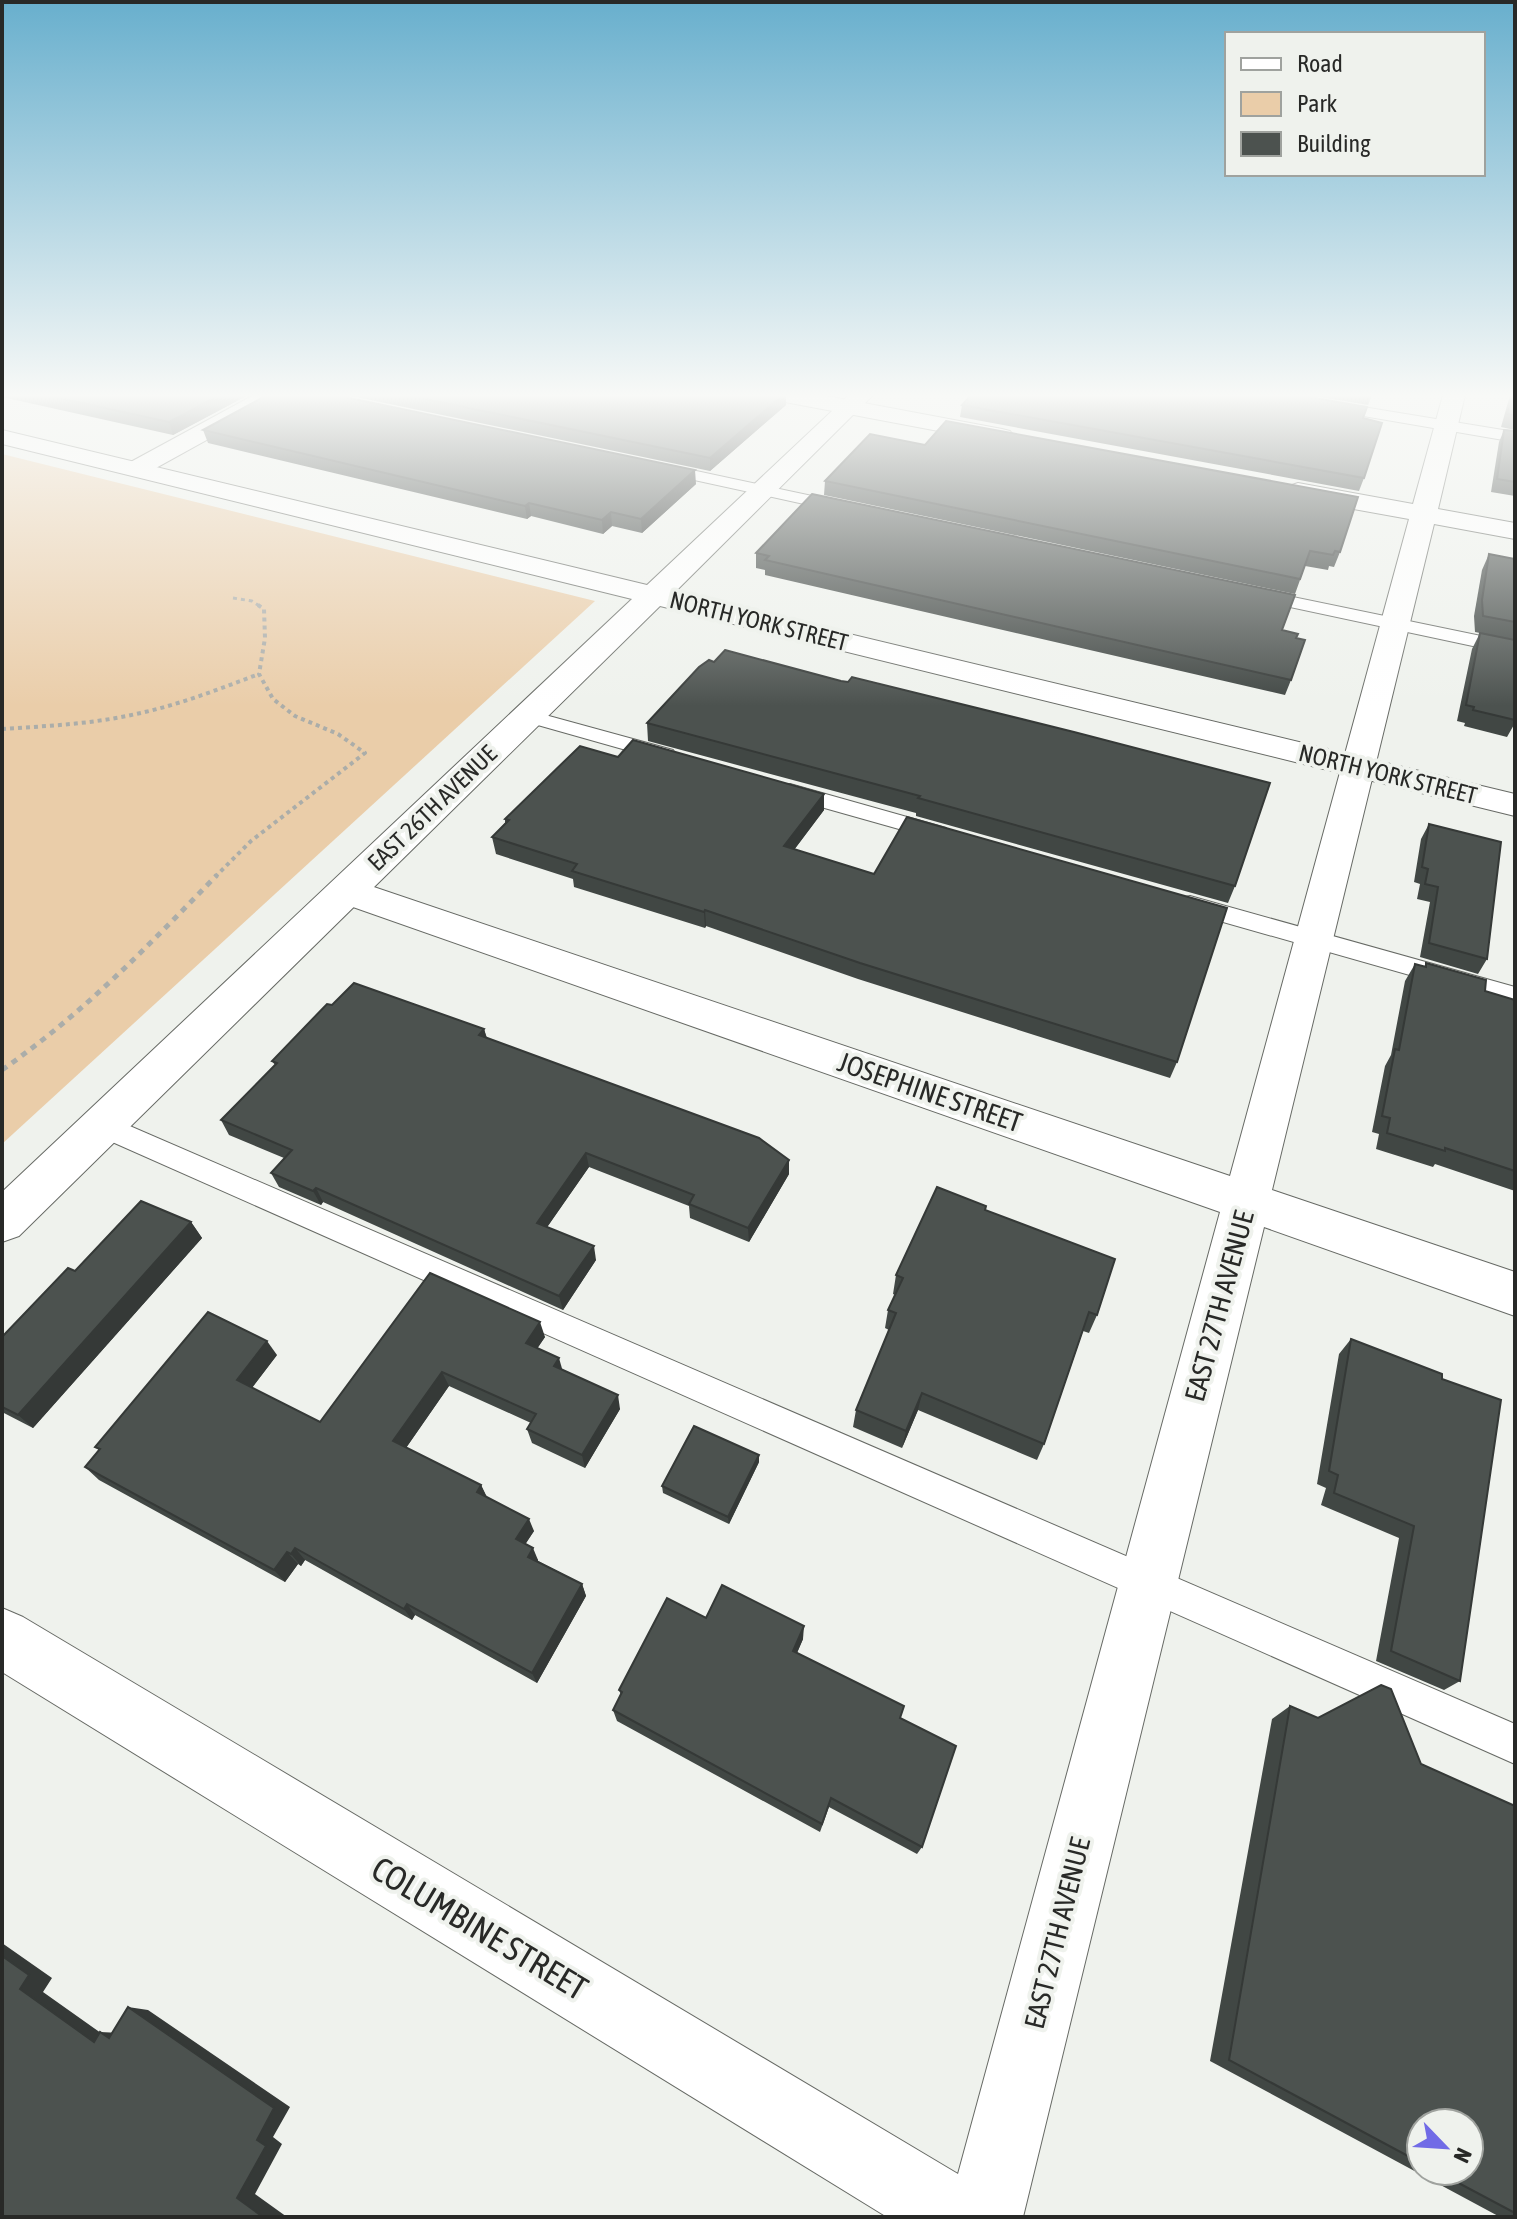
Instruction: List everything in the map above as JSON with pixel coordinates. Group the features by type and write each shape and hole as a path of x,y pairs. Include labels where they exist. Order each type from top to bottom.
{"street":[{"name":"NORTH YORK STREET","path":"257,499 1515,805"},
{"name":"EAST 26TH AVENUE","path":"2,1222 754,499"},
{"path":"1339,499 1515,531"},
{"name":"EAST 27TH AVENUE","path":"985,2217 1427,499"},
{"name":"JOSEPHINE STREET","path":"346,891 1515,1294"},
{"name":"COLUMBINE STREET","path":"2,1638 958,2217"}],"lane":[{"path":"802,499 869,513"},
{"path":"1238,591 1515,649"},
{"path":"527,716 686,761"},
{"path":"763,783 961,839"},
{"path":"1175,900 1515,996"},
{"path":"102,1125 1515,1744"}],"path":[{"path":"2,1070 60,1031 141,956 236,855 312,793 340,777 365,753 338,734 295,716 273,699 259,674 265,638 264,609 252,601 233,598"},
{"path":"2,729 102,720 151,711 192,700 259,674"}],"green space":[{"path":"2,499 182,499 595,601 2,1144"}],"building":[{"path":"493,499 664,499 641,519 611,512 602,520 529,503 525,506"},
{"path":"808,499 834,499 1295,595 1282,630 1298,634 1296,638 1305,640 1291,680 765,560 769,556 756,553"},
{"path":"910,499 1357,499 1340,552 1335,551 1333,555 1310,551 1300,579"},
{"path":"1489,554 1515,559 1515,622 1483,616 1482,600"},
{"path":"1480,633 1515,640 1515,720 1473,710 1474,707 1466,705"},
{"path":"725,650 841,681 848,682 852,677 1270,783 1235,886 918,798 920,796 647,723 699,667 709,660 714,662"},
{"path":"633,740 824,794 784,846 874,874 907,817 1227,908 1177,1062 860,963 705,910 572,871 577,864 492,837 509,820 505,819 580,746 618,757"},
{"path":"1429,824 1501,842 1487,959 1429,943 1438,887 1425,884 1428,869 1422,867"},
{"path":"1426,963 1486,980 1485,991 1515,1000 1515,1171 1387,1133 1390,1118 1382,1116 1395,1049 1399,1050 1415,964 1426,967"},
{"path":"354,983 484,1029 479,1035 759,1138 789,1160 748,1228 689,1204 694,1195 586,1153 537,1223 594,1246 559,1296 316,1188 313,1191 271,1173 292,1150 221,1120 277,1063 272,1061 327,1004 332,1005"},
{"path":"937,1187 986,1206 985,1210 1115,1259 1097,1315 1089,1312 1044,1444 922,1393 906,1431 856,1410 896,1313 888,1310 903,1278 896,1275"},
{"path":"141,1201 191,1222 18,1415 2,1407 2,1337 68,1268 75,1271"},
{"path":"430,1273 540,1322 526,1343 559,1358 554,1366 618,1395 582,1455 527,1429 536,1414 442,1372 393,1441 481,1485 477,1492 529,1519 516,1539 533,1548 528,1557 582,1584 532,1673 407,1604 404,1609 295,1548 291,1554 287,1552 274,1570 85,1467 100,1449 95,1447 208,1312 267,1341 237,1380 320,1422"},
{"path":"1351,1339 1442,1374 1442,1379 1501,1400 1460,1681 1391,1651 1414,1526 1334,1493 1338,1475 1329,1471"},
{"path":"694,1426 759,1455 728,1517 662,1486"},
{"path":"722,1585 804,1626 793,1651 904,1706 900,1718 956,1746 922,1847 831,1798 822,1824 613,1710 622,1692 619,1690 667,1598 706,1618"},
{"path":"1381,1685 1391,1689 1421,1764 1515,1806 1515,2213 1466,2187 1485,2187 1485,2107 1405,2107 1405,2154 1229,2060 1290,1706 1318,1718"},
{"path":"2,1956 29,1975 20,1989 94,2042 100,2032 109,2038 128,2007 274,2108 257,2140 266,2146 237,2198 263,2217 2,2217"}]}
